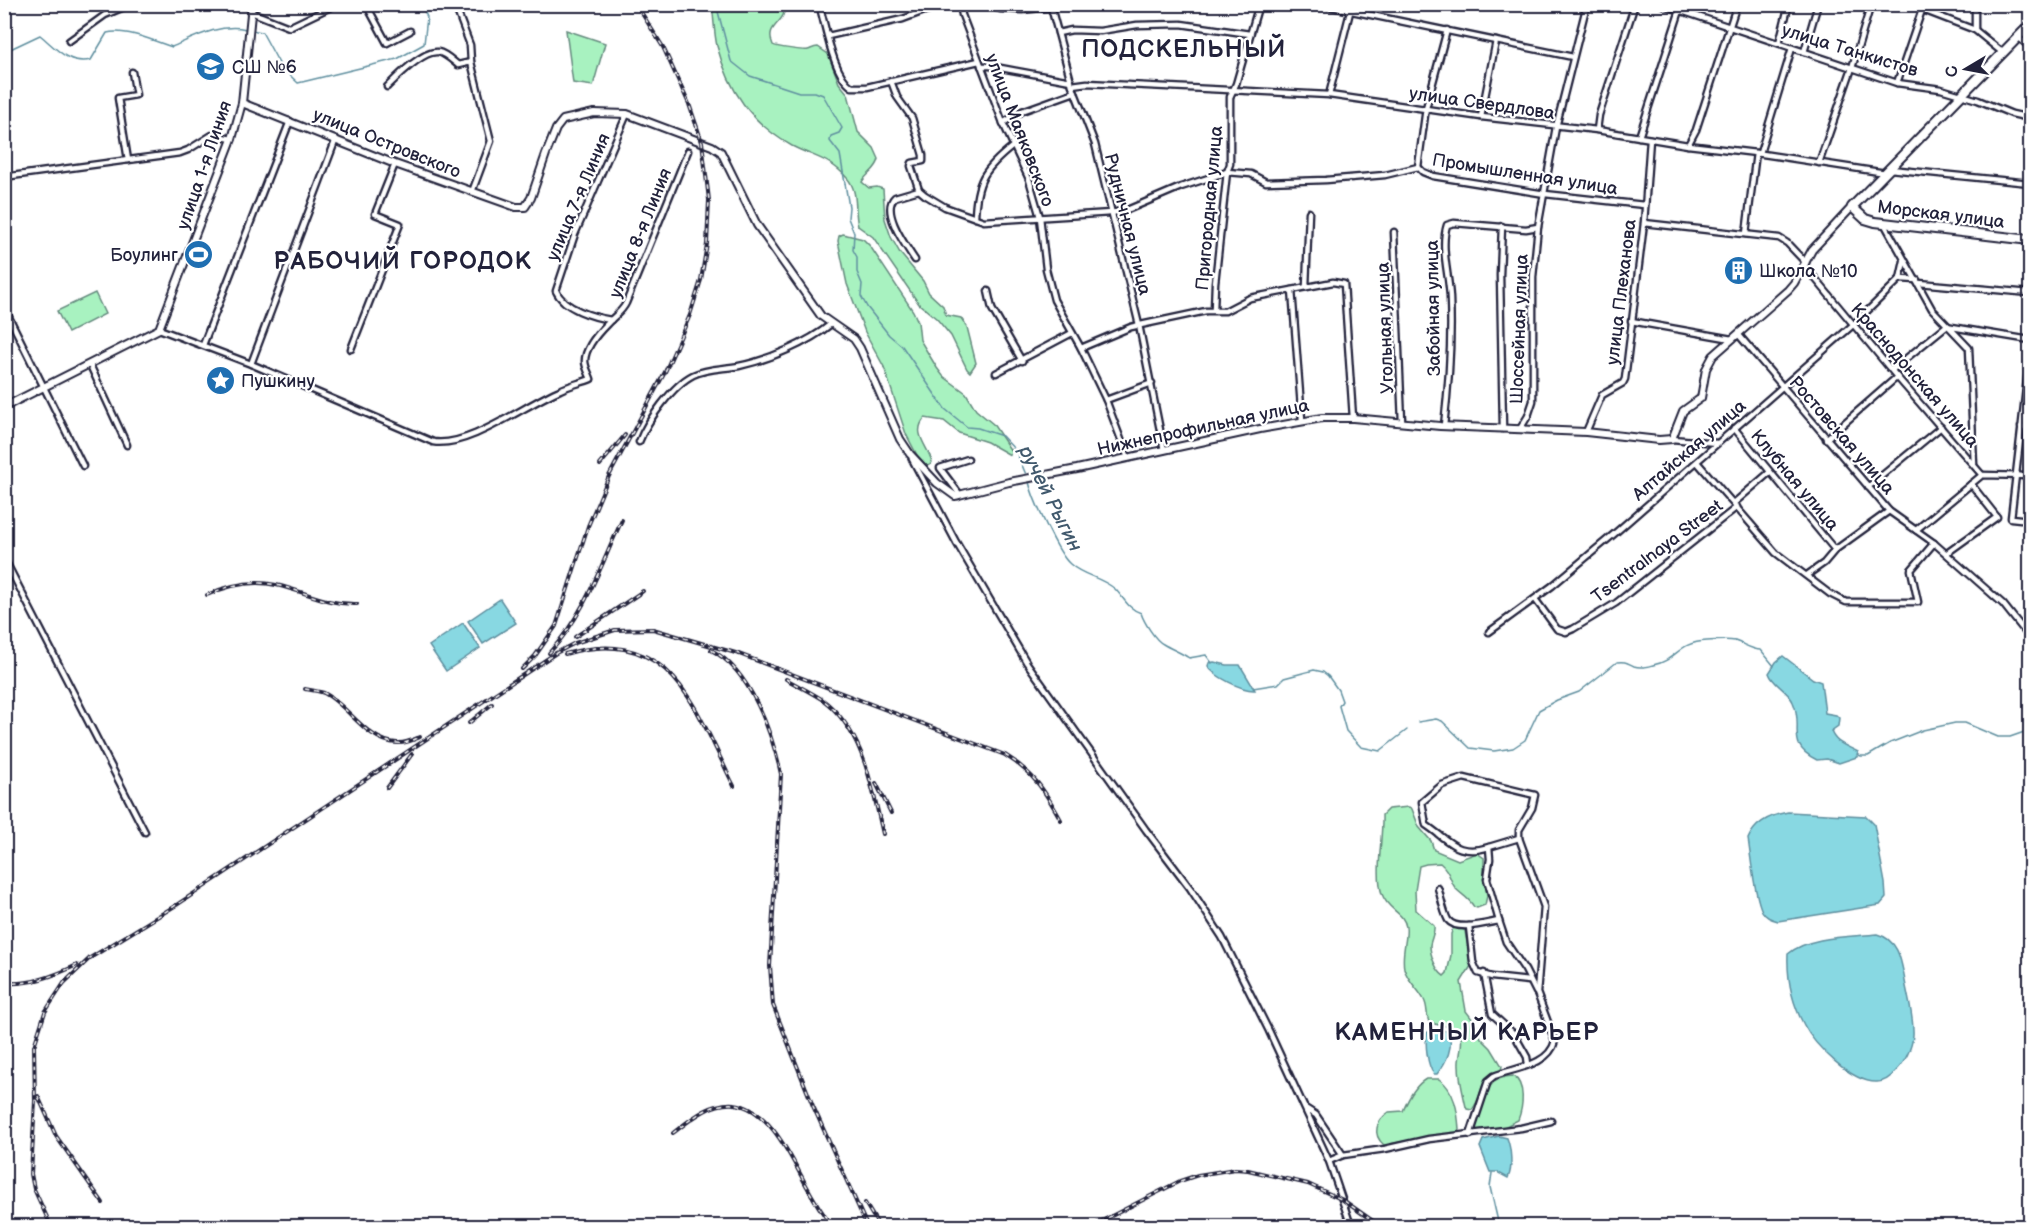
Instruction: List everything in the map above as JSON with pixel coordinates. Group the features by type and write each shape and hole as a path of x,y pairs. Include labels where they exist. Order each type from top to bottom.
{"highway":[{"path":"1852,207 2031,25"},
{"name":"Морская улица","path":"1852,207 1865,219 1884,223 2031,240"}],"street":[{"path":"69,41 105,15 131,4"},
{"path":"252,12 289,27 337,4"},
{"path":"366,4 387,43 410,31"},
{"path":"819,4 828,36 903,20 934,7 989,6 1000,9 1022,7"},
{"name":"Пригородная улица","path":"1214,310 1227,172 1230,164 1230,97 1259,4"},
{"path":"1318,4 1573,57"},
{"path":"1329,95 1352,4"},
{"name":"Шоссейная улица","path":"1520,429 1533,401 1533,277 1538,227 1556,127 1587,4"},
{"path":"1597,130 1599,115 1635,4"},
{"name":"улица Танкистов","path":"1661,4 1897,83 1941,89 1978,100 2012,114 2031,118"},
{"path":"1639,137 1682,4"},
{"path":"1688,146 1696,130 1737,4"},
{"path":"1779,43 1789,4"},
{"path":"1804,52 1818,4"},
{"path":"1818,163 1852,68 1871,4"},
{"path":"1975,4 1975,30"},
{"name":"улица Маяковского","path":"960,6 1003,123 1029,179 1040,217 1048,283 1054,300 1081,348 1106,400 1128,458"},
{"name":"Рудничная улица","path":"1022,7 1051,7 1072,83 1095,144 1139,325 1164,450"},
{"path":"1897,83 1923,7 1975,30 2003,53"},
{"path":"456,8 470,45 471,62 491,141 472,192"},
{"name":"улица 1-я Линия","path":"159,329 232,139 242,103 252,12"},
{"path":"1058,33 1072,30 1100,31 1137,25 1181,24 1250,34"},
{"path":"1418,167 1426,108 1447,30"},
{"name":"улица Свердлова","path":"828,36 836,66 842,78 852,87 867,87 980,63 1072,83 1329,95 1556,127 1597,130 1688,146 1758,153 1818,163 2031,183"},
{"path":"2018,37 2031,48"},
{"path":"1480,117 1496,41"},
{"path":"1746,234 1758,153 1792,48"},
{"path":"387,87 410,65 433,52 443,53 458,65 471,62"},
{"path":"128,160 118,98 136,95 132,72"},
{"path":"891,81 897,97 912,118 923,155 923,160 911,164 919,190 895,197 890,207 891,217 903,243 915,260"},
{"path":"1003,123 1022,111 1075,92"},
{"name":"улица Островского","path":"242,103 395,164 472,192 522,207 531,198 556,129 563,120 594,113 627,114"},
{"path":"627,114 712,146 721,152 757,225 821,316 848,333 860,348 900,439 956,542 1027,663 1190,888 1222,937 1269,1031 1329,1161 1351,1227"},
{"name":"улица 7-я Линия","path":"611,320 598,318 574,308 560,298 556,291 575,234 627,114"},
{"path":"202,345 290,121"},
{"path":"4,177 184,152 212,135 232,139"},
{"path":"4,407 159,329 251,364 336,139"},
{"name":"улица Плеханова","path":"1586,432 1602,395 1623,383 1625,379 1644,223 1650,139"},
{"path":"975,218 978,188 984,173 1013,146"},
{"name":"улица 8-я Линия","path":"251,364 425,439 444,444 467,438 560,390 591,379 585,362 586,357 594,339 623,310 688,151"},
{"path":"351,349 400,224 375,214 395,164"},
{"name":"Промышленная улица","path":"919,190 945,207 990,221 1127,210 1181,187 1227,172 1251,174 1266,182 1385,175 1418,167 1433,176 1545,194 1644,205"},
{"path":"1672,439 1683,411 1701,398 1708,363 1718,351 1788,290 1819,242 1852,207"},
{"path":"1306,287 1309,212"},
{"name":"Шоссейная улица","path":"1447,225 1454,223 1526,229 1538,227"},
{"path":"1644,223 1779,238 1787,243 1805,264"},
{"path":"1884,223 1932,309 1969,348 1974,464"},
{"name":"Забойная улица","path":"1444,426 1451,361 1450,297 1446,262 1447,225"},
{"name":"Шоссейная улица","path":"1502,226 1500,275 1503,429"},
{"name":"Угольная улица","path":"1394,232 1402,422"},
{"path":"1904,260 1900,279 2031,293"},
{"name":"Краснодонская улица","path":"1805,264 1897,377 1982,475"},
{"name":"Алтайская улица","path":"1488,632 1535,599 1614,534 1854,324 1900,279"},
{"path":"1081,348 1123,329 1139,325 1230,309 1250,298 1333,282 1344,284 1353,418"},
{"path":"1292,290 1302,420"},
{"path":"988,291 992,309 1022,361"},
{"path":"4,307 84,466"},
{"path":"1631,321 1735,336"},
{"path":"639,442 652,418 675,390 693,375 706,370 740,366 769,357 822,332 831,324"},
{"path":"1892,370 1946,326 2031,340"},
{"path":"996,373 1072,333"},
{"name":"Ростовская улица","path":"1735,336 1782,386 1889,511 1947,553 2003,604 2031,638"},
{"path":"2031,353 2011,518 2031,520"},
{"path":"90,364 127,445"},
{"path":"1826,439 1897,377"},
{"path":"1106,400 1152,383"},
{"name":"Нижнепрофильная улица","path":"958,496 1022,479 1322,417 1717,442"},
{"path":"1868,486 1941,427"},
{"path":"2021,427 2031,428"},
{"name":"Клубная улица","path":"1734,428 1835,550"},
{"path":"910,454 946,491 955,496 958,496 958,492 940,468 968,459"},
{"path":"1697,462 1776,553 1830,594 1846,602 1918,602 1911,570 1934,543"},
{"name":"Tsentralnaya Street","path":"1535,599 1553,626 1561,632 1573,629 1616,603 1736,505 1770,472"},
{"path":"1916,530 1982,475 2031,476"},
{"path":"1947,553 1996,517 1971,484"},
{"path":"1807,575 1824,563 1835,550 1889,511"},
{"path":"4,558 145,832"},
{"path":"1519,838 1466,851 1426,825 1422,802 1442,785 1464,778 1535,795 1532,808 1519,830 1519,838 1544,907 1537,983 1538,995"},
{"path":"1470,1135 1488,1081 1494,1076 1542,1059 1550,1053 1555,1041 1538,995 1506,942 1487,879 1489,847"},
{"path":"1438,888 1450,922 1469,926 1499,921"},
{"path":"1469,926 1475,969 1479,973 1492,977 1529,981"},
{"path":"1484,973 1492,1014 1514,1034 1528,1064"},
{"path":"1305,1108 1316,1114 1343,1155"},
{"path":"1329,1161 1343,1155 1429,1139 1521,1128 1551,1121"}],"green space":[{"path":"712,5 785,5 782,17 771,33 773,45 806,50 818,47 828,54 839,83 848,94 858,132 874,148 879,159 862,182 869,188 883,189 885,219 900,253 923,281 929,293 943,306 946,315 961,318 967,327 976,363 970,372 951,336 937,319 919,304 873,237 858,226 855,195 847,178 828,162 777,137 753,116 744,104 735,91 722,62 716,41"},
{"path":"566,30 605,43 593,86 573,83"},
{"path":"843,234 863,239 870,246 913,311 918,322 920,340 937,368 943,376 966,393 976,410 993,424 1011,451 1010,455 987,442 959,433 944,421 925,418 921,424 920,434 932,462 927,466 917,455 906,434 884,367 865,332 847,284 838,241 839,236"},
{"path":"95,293 105,314 68,333 57,311"},
{"path":"1409,807 1419,827 1431,841 1434,850 1458,860 1477,853 1484,858 1487,896 1485,905 1474,907 1456,889 1447,870 1440,863 1419,866 1415,891 1416,910 1434,926 1430,945 1431,953 1436,967 1444,976 1447,973 1451,955 1453,928 1465,931 1471,966 1461,982 1466,1011 1476,1024 1481,1038 1491,1048 1502,1066 1501,1070 1487,1079 1472,1110 1466,1107 1460,1081 1461,1036 1456,1029 1429,1022 1422,996 1404,968 1405,922 1385,900 1380,886 1382,815 1388,809"},
{"path":"1513,1076 1522,1090 1518,1120 1502,1128 1477,1132 1476,1126 1483,1100 1490,1086 1503,1077"},
{"path":"1426,1079 1439,1079 1449,1089 1456,1109 1459,1130 1454,1134 1384,1145 1377,1132 1381,1119 1389,1112 1403,1111 1415,1089"}],"water":[{"path":"500,599 516,623 483,644 468,621"},
{"path":"463,623 480,648 446,671 429,646"},
{"path":"1783,656 1813,679 1821,682 1825,713 1836,715 1839,718 1838,726 1831,731 1839,742 1858,752 1857,757 1839,763 1827,759 1817,760 1801,748 1793,702 1769,673"},
{"path":"1209,663 1240,665 1255,690 1236,685 1216,674 1208,666"},
{"path":"1788,812 1866,816 1874,824 1885,883 1886,898 1880,905 1778,921 1765,915 1757,896 1748,839 1764,820"},
{"path":"1877,934 1890,941 1898,952 1912,1015 1913,1035 1902,1063 1890,1077 1877,1082 1867,1081 1846,1070 1825,1052 1809,1033 1793,999 1789,981 1788,954 1807,944 1830,938"},
{"path":"1432,1029 1447,1031 1450,1042 1446,1060 1437,1074 1434,1074 1430,1066 1427,1054 1427,1033"},
{"path":"1499,1136 1507,1138 1510,1147 1511,1164 1508,1178 1497,1172 1490,1172 1480,1147 1483,1140"}],"waterway":[{"name":"ручей Рыгин","path":"251,30 262,32 281,67 298,83 397,59 424,44 427,17 421,4"},
{"name":"ручей Рыгин","path":"716,4 731,61 750,76 799,92 815,92 823,95 842,128 839,133 831,136 830,141 840,154 849,207 848,218 854,233 853,250 857,257 857,272 862,284 861,296 867,307 889,335 902,346 945,409 967,427 1002,436 1016,451 1027,477"},
{"name":"ручей Рыгин","path":"4,52 40,35 63,55 83,61 91,60 107,33 122,32 172,47 217,29 246,29"},
{"name":"ручей Рыгин","path":"1029,482 1046,526 1070,564 1115,589 1129,606 1141,613 1160,642 1189,658 1206,655 1212,663"},
{"name":"ручей Рыгин","path":"1418,722 1436,719 1442,721 1470,748 1494,751 1513,748 1525,740 1539,710 1579,692 1617,662 1638,667 1649,666 1661,663 1689,644 1728,640 1761,650 1774,666"},
{"name":"ручей Рыгин","path":"1253,688 1278,684 1284,678 1314,670 1323,672 1338,690 1342,701 1339,706 1346,731 1361,747 1380,751 1407,730"},
{"name":"ручей Рыгин","path":"1857,754 1868,756 1890,743 1923,730 1955,723 1965,723 1998,737 2010,737 2030,730"},
{"path":"1492,1173 1490,1187 1499,1226"}],"railway":[{"path":"522,669 535,656 556,626 588,526 609,476 665,372 690,315 701,280 707,244 709,200 702,142 689,104 663,47 636,4"},
{"path":"600,465 625,435"},
{"path":"549,653 582,607 622,520"},
{"path":"207,595 232,586 258,583 276,585 326,600 357,604"},
{"path":"575,637 643,591"},
{"path":"51,1226 34,1189 31,1174 35,1101 34,1046 45,1012 64,983 90,958 178,904 556,653 575,643 615,630 653,629 739,654 1005,755 1038,783 1061,820"},
{"path":"565,654 601,648 631,651 655,662 675,680 692,702 734,786"},
{"path":"711,650 725,659 748,687 758,704 777,758 781,774 770,966 773,1005 813,1106 867,1226"},
{"path":"786,679 823,700 848,728 864,761 883,834"},
{"path":"305,689 324,693 333,699 376,737 397,743 409,742 420,737"},
{"path":"469,723 492,704"},
{"path":"387,788 412,754"},
{"path":"876,783 891,813"},
{"path":"4,983 23,983 42,979 77,965"},
{"path":"38,1096 56,1136 103,1203"},
{"path":"673,1133 701,1113 717,1106 734,1104 746,1107 768,1123 777,1135 814,1200 832,1226"},
{"path":"1092,1226 1180,1181 1198,1175 1235,1169 1308,1184 1343,1200 1380,1226"},
{"path":"865,1203 879,1226"}],"place":[{"name":"СШ №6","path":"211,67"},
{"name":"Боулинг","path":"199,255"},
{"name":"Школа №10","path":"1738,271"},
{"name":"Пушкину","path":"220,381"}],"district":[{"name":"ПОДСКЕЛЬНЫЙ","path":"1184,49"},
{"name":"РАБОЧИЙ ГОРОДОК","path":"403,261"},
{"name":"КАМЕННЫЙ КАРЬЕР","path":"1467,1032"}]}
